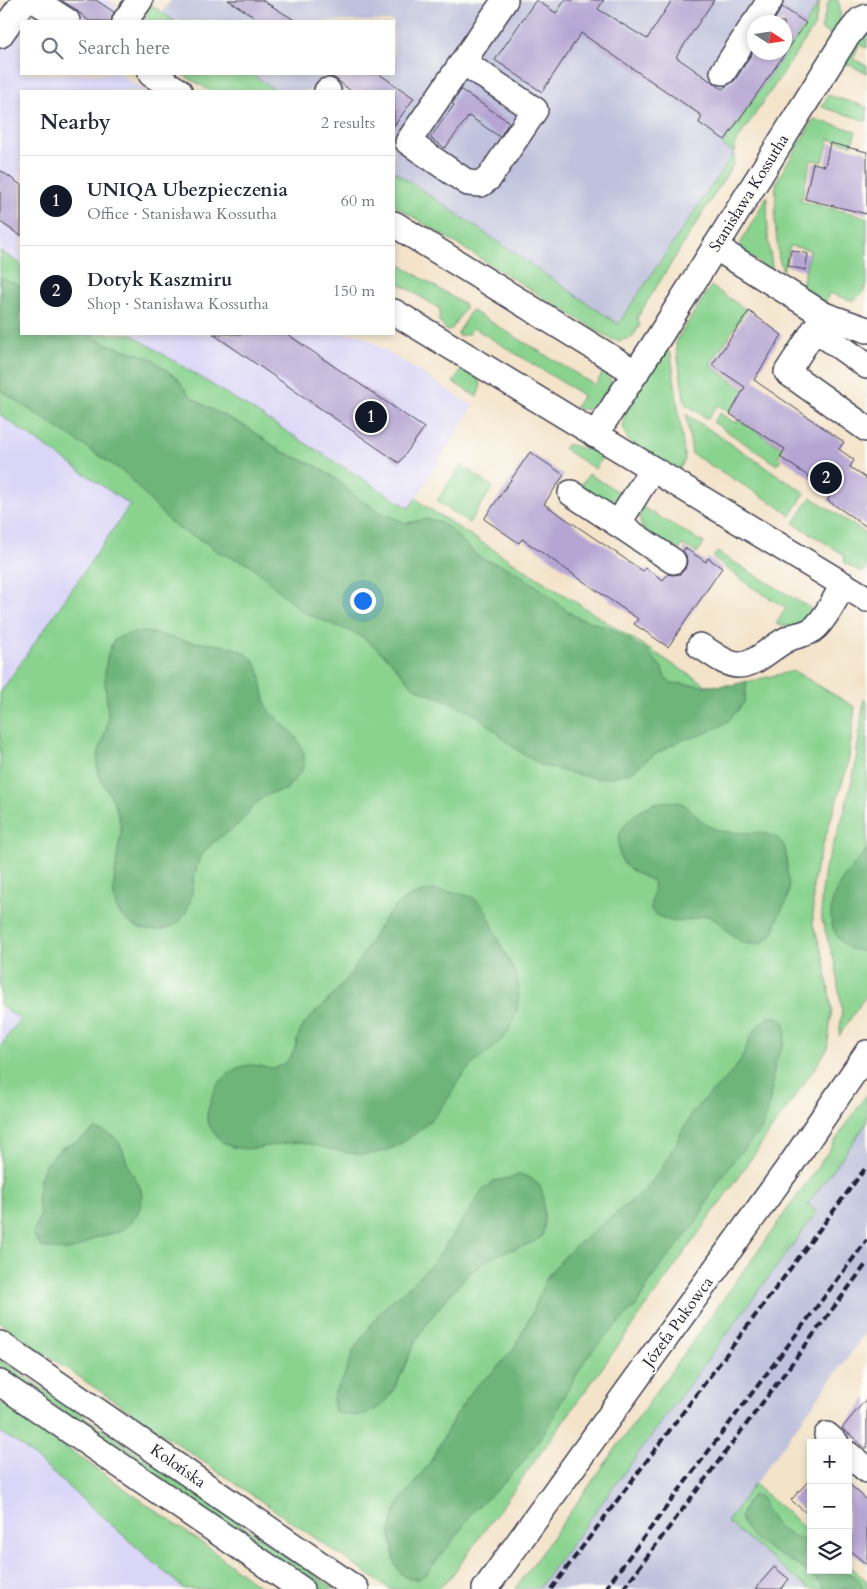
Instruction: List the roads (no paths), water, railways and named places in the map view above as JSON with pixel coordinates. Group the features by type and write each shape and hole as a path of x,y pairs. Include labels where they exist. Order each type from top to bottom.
{"street":[{"path":"0,35 25,0"},
{"path":"34,0 65,20"},
{"path":"126,20 140,0"},
{"path":"463,62 535,110 486,182 474,184 468,183 401,138 463,62 504,0"},
{"path":"760,15 770,0"},
{"name":"Stanisława Kossutha","path":"595,435 716,248 845,39 860,20 867,17"},
{"path":"723,72 747,35"},
{"path":"153,75 177,90"},
{"path":"395,225 636,373"},
{"path":"716,248 820,322 867,366"},
{"path":"395,313 867,599"},
{"path":"820,322 867,330"},
{"path":"820,322 787,372 863,417"},
{"path":"618,524 652,469"},
{"path":"571,493 673,561"},
{"path":"700,646 728,663 737,665 751,663 780,642 808,633 814,629 829,610 843,585"},
{"name":"Józefa Pukowca","path":"485,1589 794,1160 867,1053"},
{"name":"Kolońska","path":"0,1344 356,1589"},
{"name":"Kolońska","path":"0,1383 301,1589"},
{"path":"852,1457 867,1470"}],"railway":[{"path":"551,1589 867,1166"},
{"path":"605,1589 867,1240"},
{"path":"623,1589 867,1263"}],"place":[{"name":"UNIQA Ubezpieczenia","path":"371,417"},
{"name":"Dotyk Kaszmiru","path":"826,478"}]}
